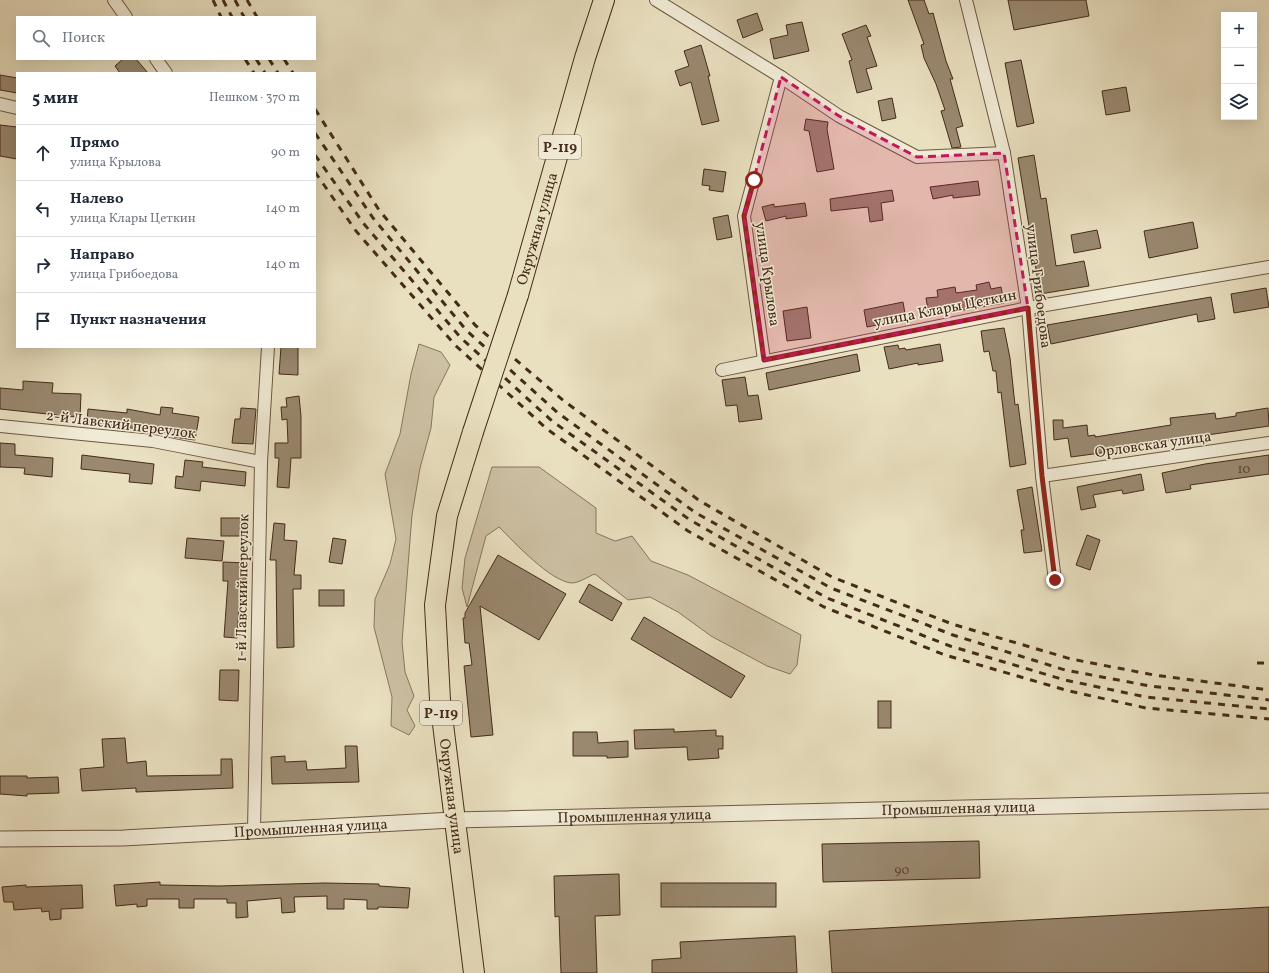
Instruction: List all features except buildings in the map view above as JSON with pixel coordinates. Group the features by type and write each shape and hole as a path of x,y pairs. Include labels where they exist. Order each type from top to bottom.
{"highway":[{"name":"Окружная улица","path":"474,973 466,898 453,820 440,700 435,605 447,516 518,296 585,58 604,0"}],"street":[{"path":"114,0 125,16"},
{"path":"656,0 781,77 839,116 918,157 1004,153"},
{"name":"улица Грибоедова","path":"966,0 1004,153 1028,308 1042,476 1055,580"},
{"path":"157,60 165,72"},
{"name":"улица Крылова","path":"764,360 744,216 781,77"},
{"path":"0,104 16,108"},
{"name":"улица Клары Цеткин","path":"722,370 764,360 1028,308 1269,266"},
{"name":"1-й Лавский переулок","path":"254,830 261,462 268,348"},
{"name":"2-й Лавский переулок","path":"0,426 153,441 261,462"},
{"name":"Орловская улица","path":"1042,476 1269,443"},
{"name":"Промышленная улица","path":"0,839 123,838 453,820 1269,801"}],"highlighted area":[{"path":"781,77 839,116 917,157 1004,153 1028,308 764,360 744,216"}],"shaded area":[{"path":"419,344 441,352 450,365 434,397 431,428 420,468 412,515 402,642 405,672 414,696 407,710 415,726 409,735 391,726 392,697 374,627 375,599 390,564 396,539 385,474 400,434 411,374"},
{"path":"492,467 539,467 596,508 596,533 615,541 632,536 651,561 688,575 801,635 797,665 790,674 767,666 711,636 678,612 650,597 628,600 595,574 575,583 563,581 533,560 499,527 486,536 467,607 462,588 465,558"}],"railway":[{"path":"213,0 221,16"},
{"path":"223,0 231,16"},
{"path":"235,0 243,16"},
{"path":"247,0 256,16"},
{"path":"246,60 253,72"},
{"path":"257,60 264,72"},
{"path":"270,60 277,72"},
{"path":"285,60 292,72"},
{"path":"316,111 379,210 475,325 564,401 700,501 832,577 952,624 1071,659 1154,675 1269,690"},
{"path":"316,134 373,218 467,331 558,413 696,513 831,588 953,635 1065,670 1150,686 1269,700"},
{"path":"316,156 364,224 461,338 552,421 690,520 827,598 950,646 1065,680 1146,697 1269,709"},
{"path":"316,173 356,231 455,345 547,429 688,531 824,607 945,655 1069,691 1146,708 1269,719"},
{"path":"1257,663 1269,663"}],"route":[{"path":"754,180 744,216 764,360 1028,308 1042,476 1055,580"}]}
